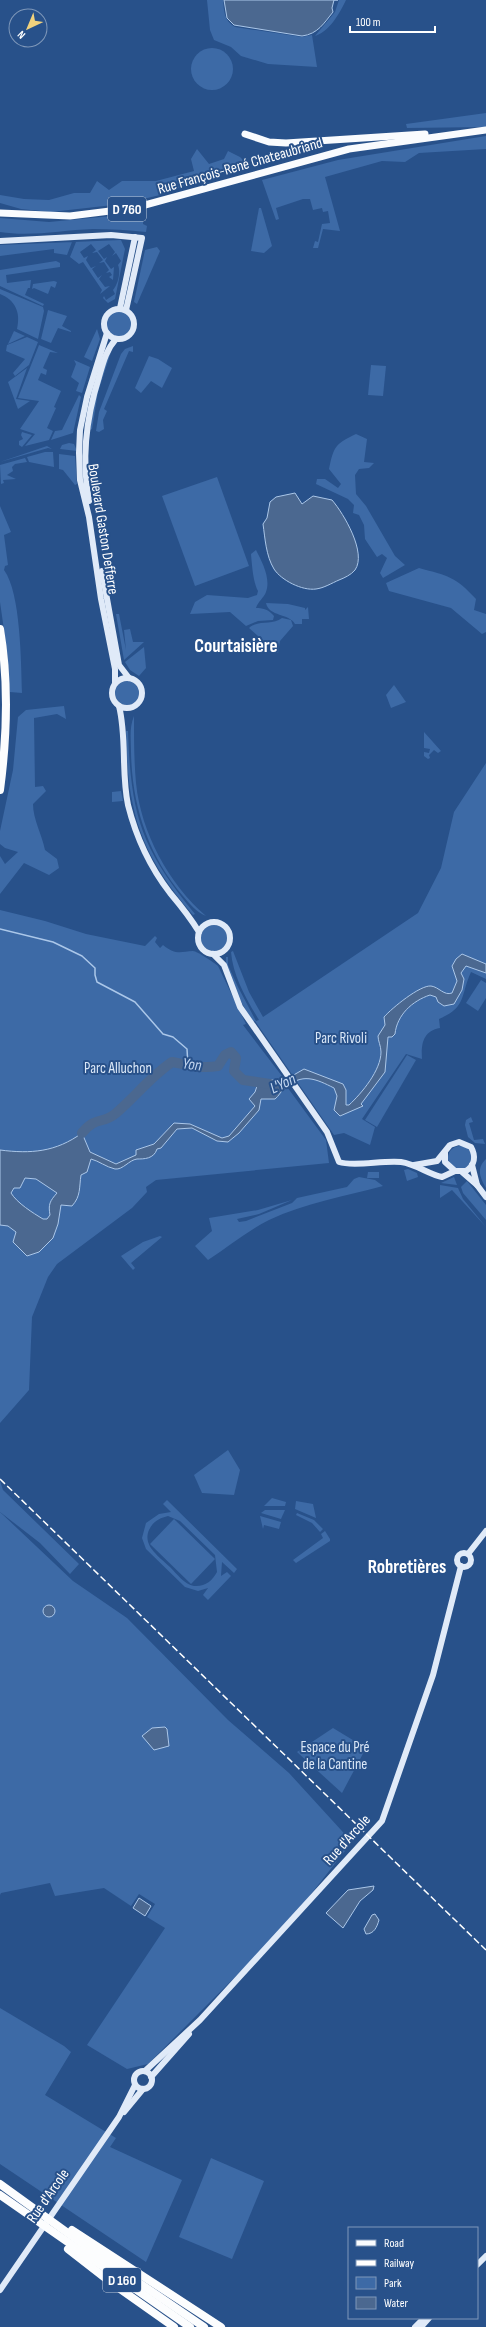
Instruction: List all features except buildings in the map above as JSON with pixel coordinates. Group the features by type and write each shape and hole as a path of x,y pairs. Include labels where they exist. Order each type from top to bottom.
{"highway":[{"path":"0,629 6,682 6,720 0,790"},
{"name":"D 160","path":"0,2184 101,2257 204,2327"},
{"name":"D 160","path":"0,2195 53,2234 190,2327"},
{"path":"61,2227 74,2231 122,2261 221,2327"},
{"name":"D 160","path":"53,2234 83,2262 174,2327"}],"main road":[{"name":"Rue François-René Chateaubriand","path":"0,213 70,216 106,213 158,203 349,149 486,130"},
{"path":"245,134 269,142 286,143 383,135 459,133"},
{"path":"0,241 111,235 142,238 123,309"},
{"path":"123,309 134,237"},
{"path":"123,309 134,319 134,327 126,338 116,339 108,333 104,324 107,315 123,309"},
{"name":"Boulevard Gaston Defferre","path":"108,333 87,397 80,430 79,453 80,480 89,517 101,599 116,669 115,683"},
{"name":"Boulevard Gaston Defferre","path":"116,339 108,349 94,394 84,455 88,495 112,634 120,668 129,678"},
{"path":"123,725 131,708 138,703 142,692 138,683 129,678 121,679 115,683 112,696 119,706 123,725 126,790 140,841 159,877 192,918 199,932"},
{"path":"119,706 131,708"},
{"path":"192,918 206,923 216,921 226,926 231,939 226,950 224,965"},
{"path":"206,923 199,932 198,939 201,948 213,954 224,965 240,1007 283,1071 327,1132 339,1162 344,1164 375,1161 412,1165 437,1161 452,1144 459,1142 466,1144 474,1151 472,1165 477,1185"},
{"path":"213,954 226,950"},
{"path":"445,1153 445,1162 455,1171"},
{"path":"412,1165 442,1177 455,1171 462,1172 477,1185 486,1197"},
{"path":"462,1172 472,1165"},
{"path":"468,1554 486,1530"},
{"path":"462,1554 468,1554 471,1557 471,1563 466,1567 460,1566 457,1561 458,1557 462,1554"},
{"name":"Rue d'Arcole","path":"145,2071 200,2020 378,1828 385,1814 433,1675 460,1566"},
{"name":"Rue d'Arcole","path":"151,2077 183,2043 200,2020"},
{"path":"145,2071 151,2077 150,2084 143,2089 135,2085 133,2079 136,2073 145,2071"},
{"name":"Rue d'Arcole","path":"119,2117 135,2085"},
{"name":"Rue d'Arcole","path":"0,2290 119,2117 143,2089"},
{"path":"478,2264 486,2256"},
{"path":"478,2269 486,2261"},
{"path":"415,2327 423,2319"},
{"path":"421,2327 428,2319"}],"green space":[{"path":"207,0 223,0 224,12 227,19 231,25 235,27 302,37 312,35 317,67 268,64 241,56 231,47 214,40 210,30"},
{"path":"339,0 346,0 341,11 325,31 315,36 335,12"},
{"path":"208,48 216,48 227,54 233,65 233,73 227,84 216,90 208,90 197,84 191,73 191,65 197,54"},
{"path":"486,113 486,127 407,128 406,124"},
{"path":"486,136 486,149 419,153 405,162 382,161 325,177 340,231 323,229 318,248 313,248 315,241 318,242 322,224 330,223 328,211 323,212 322,208 313,210 310,199 303,199 276,208 279,219 276,220 262,180 338,160"},
{"path":"197,149 209,164 224,159 228,151 240,157 246,163 160,195 122,204 51,212 21,209 0,203 0,195 24,199 49,200 74,193 90,193 97,181 109,190 122,181 156,181 194,171 191,159"},
{"path":"259,208 261,208 272,246 264,253 251,251"},
{"path":"143,213 143,224 147,226 146,232 93,229 35,234 0,232 0,218 49,222"},
{"path":"121,240 125,249 115,299 108,303 103,298 104,296 106,300 115,294 113,290 118,281 118,265 121,261 116,253 112,256 115,252 109,244 98,251 104,259 107,257 105,261 111,269 114,267 113,280 109,277 112,275 110,272 106,273 109,270 104,262 99,263 103,260 97,252 92,253 96,250 91,244 80,252 84,258 88,256 86,260 91,268 96,266 92,269 98,278 102,275 99,279 105,287 110,286 100,294 102,290 83,262 79,264 70,257 76,242 73,242"},
{"path":"72,242 67,255 54,253 54,249 0,256 0,245"},
{"path":"157,247 160,251 137,304 134,302 145,250"},
{"path":"56,261 60,263 60,267 6,275 7,283 31,280 30,288 28,288 25,295 44,304 43,306 0,286 0,270"},
{"path":"54,281 57,282 55,288 51,286 48,294 34,288 32,289 33,284"},
{"path":"0,289 43,307 44,311 38,339 17,329 18,317 16,307 10,300 0,294"},
{"path":"48,310 67,316 62,326 71,331 58,328 51,343 41,339"},
{"path":"119,311 128,315 132,324 128,333 119,337 110,333 106,324 110,315"},
{"path":"97,329 100,339 92,361 84,357"},
{"path":"14,331 25,336 8,344"},
{"path":"27,337 38,342 29,365 15,376 13,373 25,359 6,351 7,345"},
{"path":"39,345 58,353 50,352 43,368 47,370 46,375 41,373 38,380 61,391 54,407 56,408 47,428 53,431 49,440 25,446 35,434 20,429 39,401 18,398"},
{"path":"133,346 133,352 129,351 104,409 107,411 103,420 104,429 99,432 96,431 99,412 121,354 125,349"},
{"path":"109,351 111,352 98,392 92,429 90,430 95,394"},
{"path":"149,356 158,359 172,368 162,388 151,381 141,393 135,388"},
{"path":"74,360 90,367 82,393 76,391 79,383 71,377 76,364"},
{"path":"371,365 386,366 383,396 368,395"},
{"path":"27,368 16,399 30,401 18,409 8,382"},
{"path":"79,395 81,397 73,433 51,440 55,431 62,430"},
{"path":"22,432 32,435 22,447 19,445 19,441 23,439 21,435"},
{"path":"356,434 367,439 364,462 374,463 369,468 359,469 355,475 356,494 366,506 395,556 405,565 383,578 380,573 387,558 382,554 377,557 365,539 364,525 359,515 353,513 354,505 348,499 316,484 317,479 325,479 338,488 341,484 329,469 332,455 340,443"},
{"path":"69,443 74,444 77,451 60,449 62,445"},
{"path":"47,446 52,449 48,448 0,462"},
{"path":"45,452 53,452 54,467 29,462 27,457"},
{"path":"59,454 75,456 77,484 75,485 63,470 59,469"},
{"path":"25,458 27,462 15,464 12,467 13,471 7,475 16,479 3,480 4,483 1,484 0,465"},
{"path":"217,477 249,566 195,586 162,496"},
{"path":"0,506 11,532 4,535 8,565 5,566 4,570 10,581 17,611 22,693 10,692 7,651 0,602"},
{"path":"256,550 267,576 267,587 264,596 256,608 264,609 270,612 274,616 273,620 258,621 246,626 230,612 190,614 195,602 207,595 248,598 257,595 258,591 252,568 251,554"},
{"path":"419,568 450,578 469,591 476,599 474,610 486,614 486,632 482,634 451,608 389,591 386,583"},
{"path":"266,603 288,604 305,608 305,610 308,607 309,619 302,619 302,624 295,624 288,618 271,611"},
{"path":"116,614 119,614 126,650 124,630 130,629 133,642 144,642 124,660"},
{"path":"282,618 291,620 293,626 280,641 278,653 271,648 273,645 269,641 266,643 249,628 253,625 274,622"},
{"path":"144,647 146,668 139,676 130,670 125,662"},
{"path":"127,681 132,682 138,688 138,698 132,704 127,705 122,704 116,698 115,693 116,688 122,682"},
{"path":"394,685 406,702 391,708 386,695"},
{"path":"64,706 66,719 57,714 34,718 35,787 43,786 46,791 33,804 33,810 45,850 57,859 59,868 49,875 24,863 0,894 0,856 5,864 18,852 5,848 0,844 0,831 13,770 18,717 26,710"},
{"path":"134,716 134,758 136,783 144,820 159,856 169,873 180,889 206,916 193,908 171,880 151,847 144,829 132,772 131,725"},
{"path":"126,731 128,731 132,786 142,830 162,870 195,914 193,915 160,872 140,830 129,785"},
{"path":"424,732 441,751 438,753 434,750 429,755 430,758 428,759 424,756 424,752 429,753 430,749 424,748"},
{"name":"Parc Rivoli","path":"486,763 486,979 471,972 459,1005 448,1015 439,1019 440,1028 430,1032 424,1039 422,1059 406,1054 362,1119 375,1127 370,1145 344,1133 334,1135 255,1021 253,1022 231,981 226,964 226,957 228,957 228,965 238,987 256,1021 259,1020 237,979 231,952 233,951 249,992 263,1017 418,913 441,868 454,812"},
{"path":"121,791 123,801 112,802 112,792"},
{"name":"Parc Alluchon","path":"0,910 45,921 86,934 145,946 155,936 157,938 155,942 160,948 163,945 174,952 193,951 216,964 246,1024 243,1025 285,1080 282,1080 326,1140 329,1163 156,1180 146,1187 147,1192 132,1208 57,1264 48,1277 32,1317 29,1390 0,1423"},
{"path":"214,925 223,929 227,938 223,947 214,951 205,947 201,938 205,929"},
{"path":"481,980 486,983 486,998 478,1011 466,1003"},
{"path":"407,1055 416,1060 377,1127 365,1120"},
{"path":"471,1117 473,1122 469,1123 474,1140 483,1139 485,1144 475,1143 468,1137 465,1125 466,1120"},
{"path":"460,1146 469,1149 472,1158 469,1167 460,1170 451,1167 448,1158 451,1149"},
{"path":"486,1159 486,1188 482,1181 480,1169"},
{"path":"408,1169 417,1173 418,1177 407,1181 404,1170"},
{"path":"368,1172 379,1172 379,1178 367,1178"},
{"path":"359,1177 375,1180 383,1186 325,1200 283,1214 253,1229 208,1260 195,1246 212,1231 209,1218 258,1210 292,1200 259,1214 237,1219 239,1222 246,1221 292,1203 297,1198 347,1187 354,1179"},
{"path":"454,1177 457,1185 441,1183"},
{"path":"467,1181 486,1205 486,1220 463,1193 461,1187"},
{"path":"440,1185 458,1188 463,1199 486,1227 452,1190 440,1198"},
{"path":"160,1236 162,1237 131,1263 135,1268 133,1270 121,1256 143,1242"},
{"path":"228,1450 240,1470 234,1495 202,1493 194,1475"},
{"path":"0,1481 3,1490 79,1564 70,1574 40,1543 0,1512"},
{"path":"272,1498 286,1502 285,1506 264,1506"},
{"path":"167,1500 237,1569 234,1573 222,1562 221,1576 227,1572 231,1576 208,1600 203,1595 208,1588 198,1591 185,1587 146,1549 142,1538 146,1523 159,1514 171,1512 163,1504","holes":["168,1516 180,1521 215,1555 217,1572 210,1581 202,1586 190,1585 184,1581 153,1551 148,1541 147,1536 149,1530 157,1520"]},
{"path":"296,1501 313,1504 316,1518 295,1509"},
{"path":"265,1510 285,1510 281,1519 261,1513"},
{"path":"0,1512 73,1581 127,1618 228,1720 289,1773 352,1842 285,1927 148,2064 127,2069 87,2045 165,1928 147,1917 155,1904 139,1894 131,1906 104,1888 55,1896 50,1883 1,1893 0,1895"},
{"path":"297,1513 314,1520 323,1529 320,1532 312,1523 296,1515"},
{"path":"260,1516 281,1522 279,1529 264,1525 263,1529"},
{"path":"174,1519 215,1559 191,1584 150,1544"},
{"path":"325,1531 330,1541 296,1563 293,1560 323,1538 321,1534"},
{"name":"Espace du Pré de la Cantine","path":"333,1728 366,1748 342,1793 297,1752"},
{"path":"0,2008 64,2046 71,2052 45,2095 116,2138 110,2147 182,2180 146,2262 0,2164"},
{"path":"211,2158 264,2181 232,2259 179,2237"}],"water":[{"path":"224,0 334,0 332,8 333,12 323,24 312,33 302,36 234,25 227,18"},
{"path":"295,493 302,504 313,496 332,500 348,524 356,544 358,563 355,570 325,587 310,589 292,584 277,573 271,564 265,541 263,524 267,518 270,502 276,497"},
{"name":"L'Yon","path":"462,954 486,964 486,973 466,966 461,973 464,979 462,990 454,1004 444,1006 438,1002 436,997 430,995 417,1001 406,1010 396,1027 395,1034 392,1037 388,1037 385,1072 361,1104 363,1106 340,1116 334,1110 337,1096 334,1088 315,1080 297,1080 284,1089 275,1099 261,1099 259,1110 239,1133 228,1142 217,1141 192,1128 177,1129 161,1148 157,1149 154,1155 151,1157 134,1160 121,1168 115,1169 91,1159 87,1172 81,1175 77,1199 72,1206 61,1205 58,1224 53,1238 39,1252 27,1256 13,1242 16,1232 8,1226 0,1225 0,1150 22,1152 53,1148 82,1133 90,1152 116,1164 136,1155 136,1150 154,1144 174,1123 190,1124 222,1138 229,1136 255,1106 249,1099 255,1092 259,1080 285,1080 304,1069 343,1084 346,1090 346,1105 349,1105 365,1088 378,1066 381,1048 378,1036 385,1025 384,1017 393,1008 420,989 431,986 449,994 452,993 457,981 452,966 456,959","holes":["25,1178 36,1179 57,1193 50,1203 50,1215 47,1219 43,1219 26,1208 11,1193 14,1188 20,1188"]},
{"path":"47,1605 51,1605 55,1611 51,1617 47,1617 43,1613 43,1609"},
{"path":"165,1727 167,1729 169,1746 154,1750 142,1736 152,1728"},
{"path":"374,1886 373,1890 360,1901 343,1928 326,1913 348,1890"},
{"path":"139,1898 151,1906 145,1916 133,1908"},
{"path":"375,1914 379,1920 375,1930 369,1934 366,1934 364,1929 372,1915"}],"waterway":[{"path":"0,929 53,942 82,956 95,968 97,982 135,1002 163,1034 173,1037 187,1049 188,1066"},
{"name":"Yon","path":"82,1133 91,1124 107,1119 115,1114 157,1074 172,1062 200,1067 218,1066 225,1055 231,1052 236,1058 234,1071 243,1080 270,1084"}],"railway":[{"path":"0,1479 486,1950"}],"district":[{"name":"Courtaisière","path":"236,646"},
{"name":"Robretières","path":"407,1567"}]}
